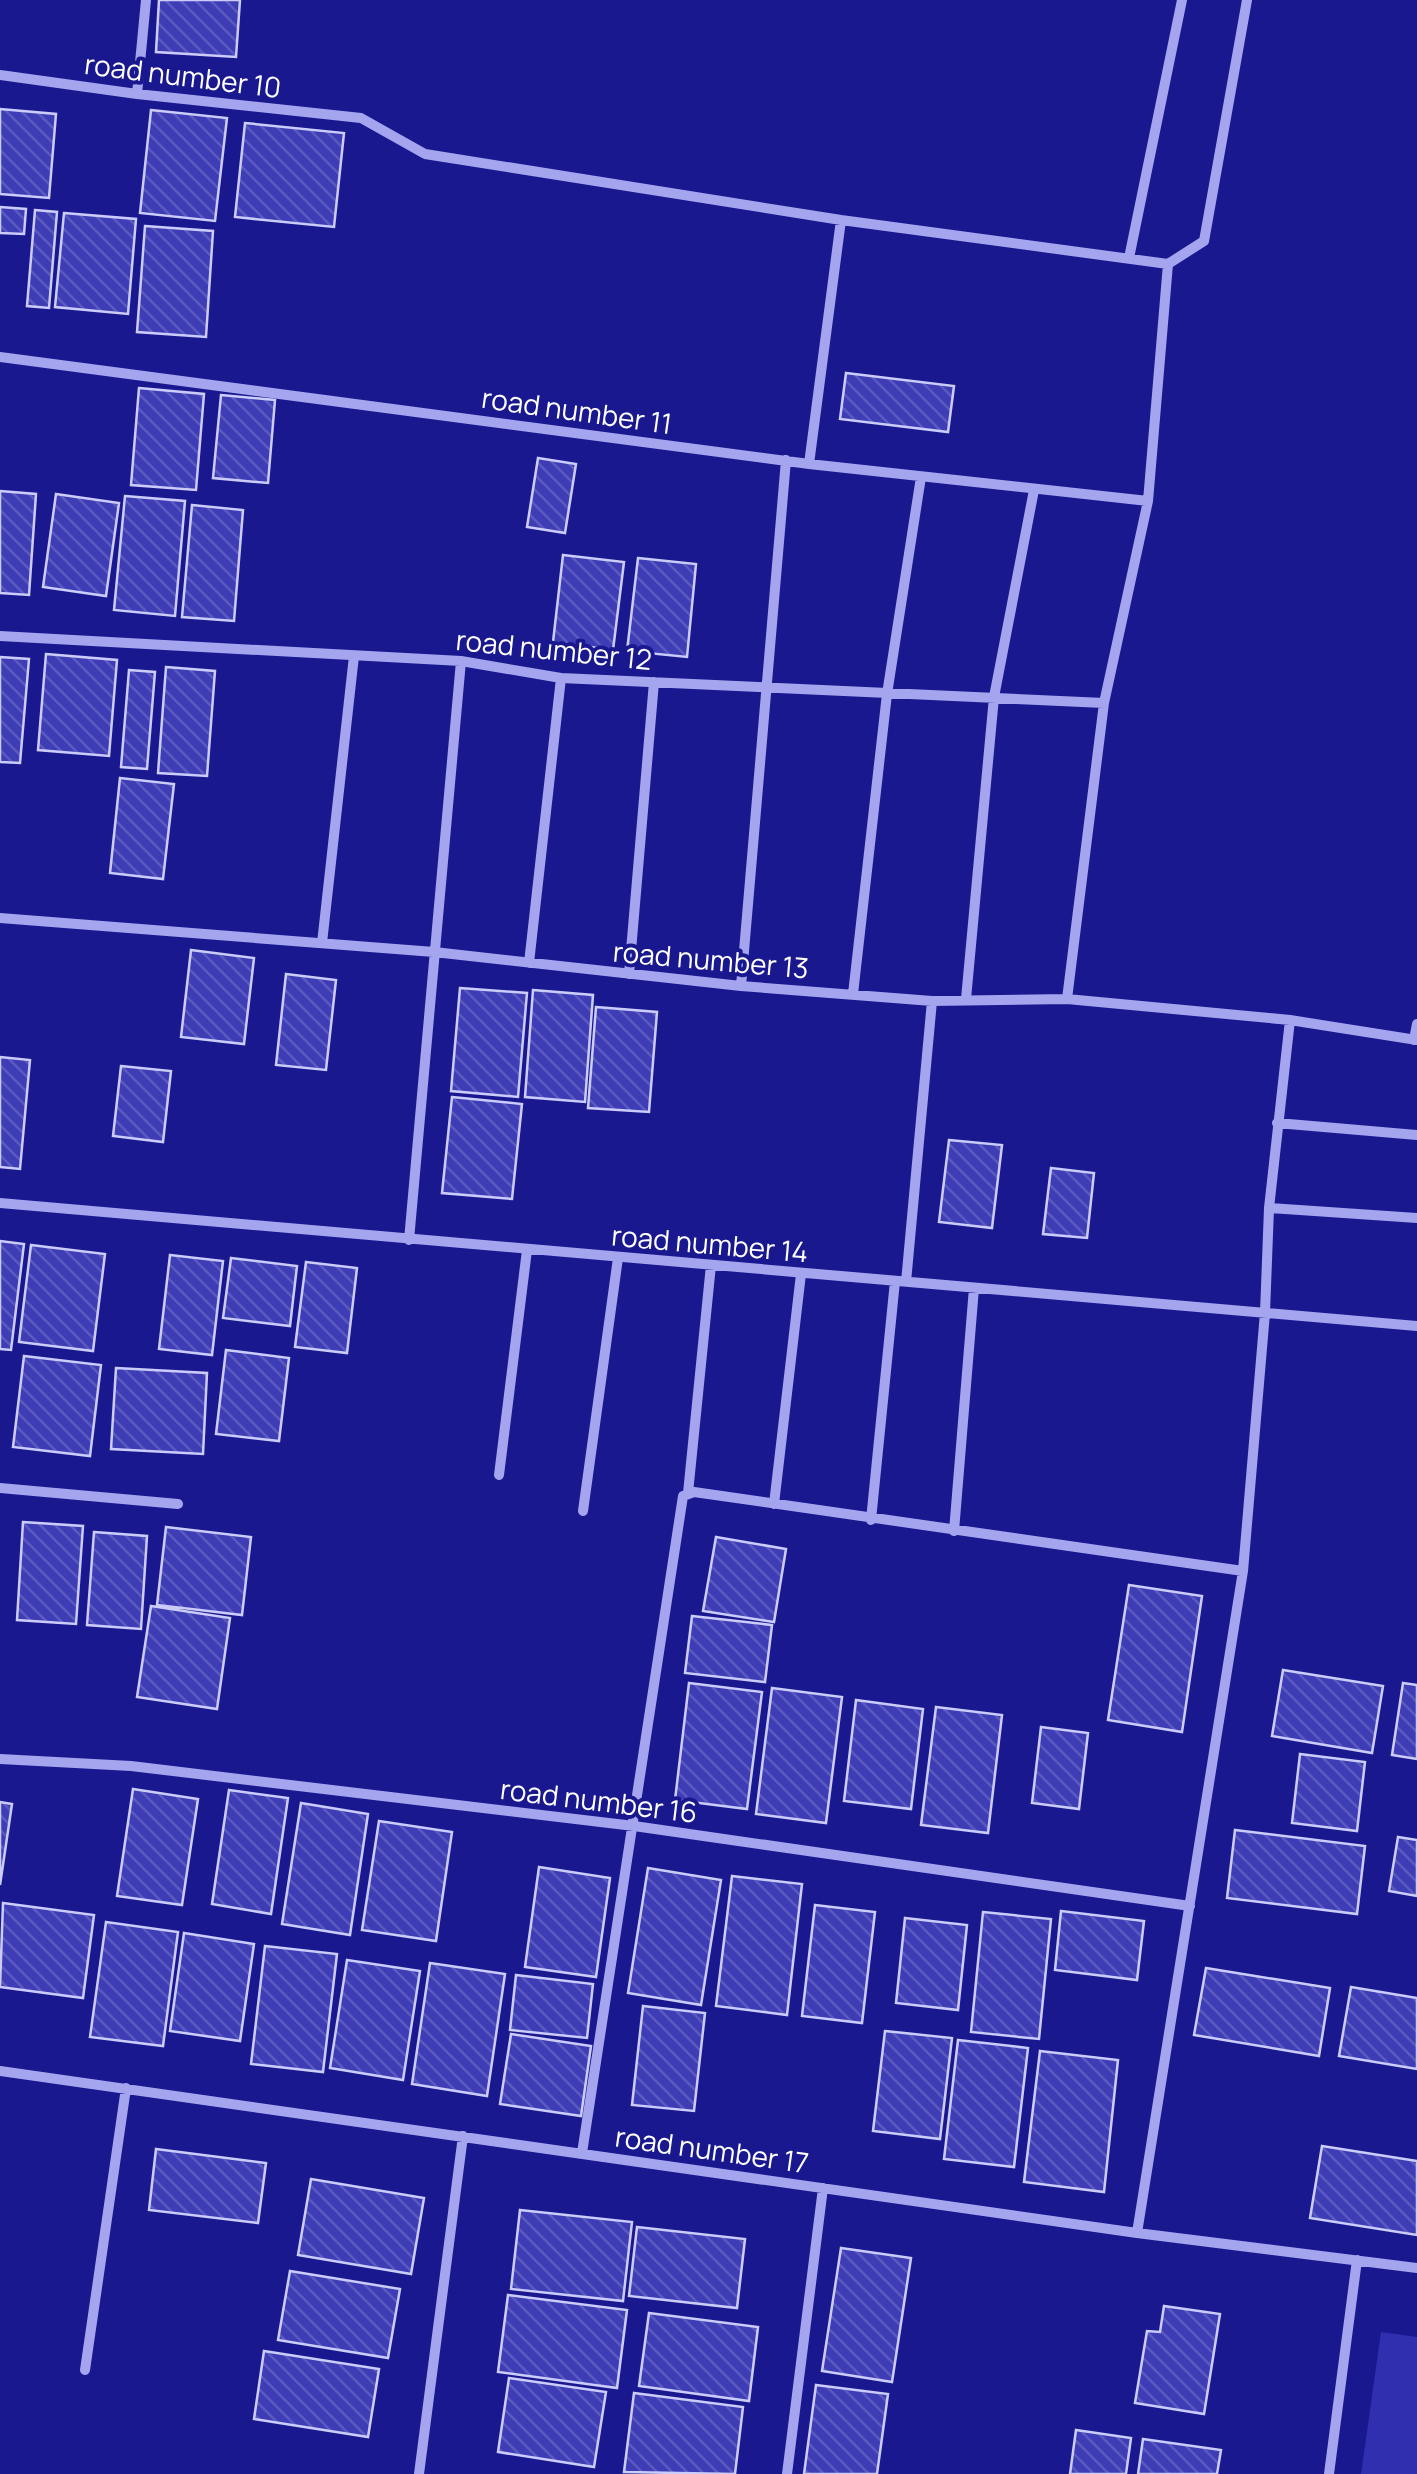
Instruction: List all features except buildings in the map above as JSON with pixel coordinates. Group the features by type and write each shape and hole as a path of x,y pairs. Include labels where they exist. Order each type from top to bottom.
{"street":[{"path":"136,94 146,0"},
{"path":"1130,258 1182,0"},
{"path":"809,464 841,220 1168,264 1204,241 1247,0"},
{"name":"road number 10","path":"0,75 362,118 424,154 841,220"},
{"path":"1067,1000 1104,702 1148,501 1168,264"},
{"name":"road number 11","path":"0,356 809,464 1148,501"},
{"path":"741,986 786,460"},
{"path":"852,994 887,694 921,477"},
{"path":"966,999 994,696 1034,490"},
{"name":"road number 12","path":"0,636 460,661 561,678 1104,702"},
{"path":"322,943 354,656"},
{"path":"409,1240 460,661"},
{"path":"529,963 561,678"},
{"path":"629,974 654,682"},
{"name":"road number 13","path":"0,918 434,952 741,986 932,1000 1067,1000 1290,1020 1416,1040"},
{"path":"871,1520 932,1000"},
{"path":"1137,2233 1243,1571 1269,1208 1290,1020"},
{"path":"1416,1040 1417,1024"},
{"path":"1277,1123 1417,1136"},
{"name":"road number 14","path":"0,1203 1417,1326"},
{"path":"1269,1208 1417,1218"},
{"path":"500,1474 527,1250"},
{"path":"583,1512 618,1258"},
{"path":"688,1493 711,1265"},
{"path":"774,1504 801,1274"},
{"path":"954,1531 974,1288"},
{"path":"0,1488 178,1504"},
{"path":"582,2153 683,1496 688,1493 774,1504 1243,1571"},
{"name":"road number 16","path":"0,1758 131,1766 634,1826 1190,1906"},
{"name":"road number 17","path":"0,2071 1137,2233 1417,2268"},
{"path":"85,2370 126,2088"},
{"path":"419,2474 463,2136"},
{"path":"788,2474 823,2188"},
{"path":"1328,2474 1357,2260"}],"shaded area":[{"path":"1381,2332 1417,2337 1417,2474 1361,2474"}]}
